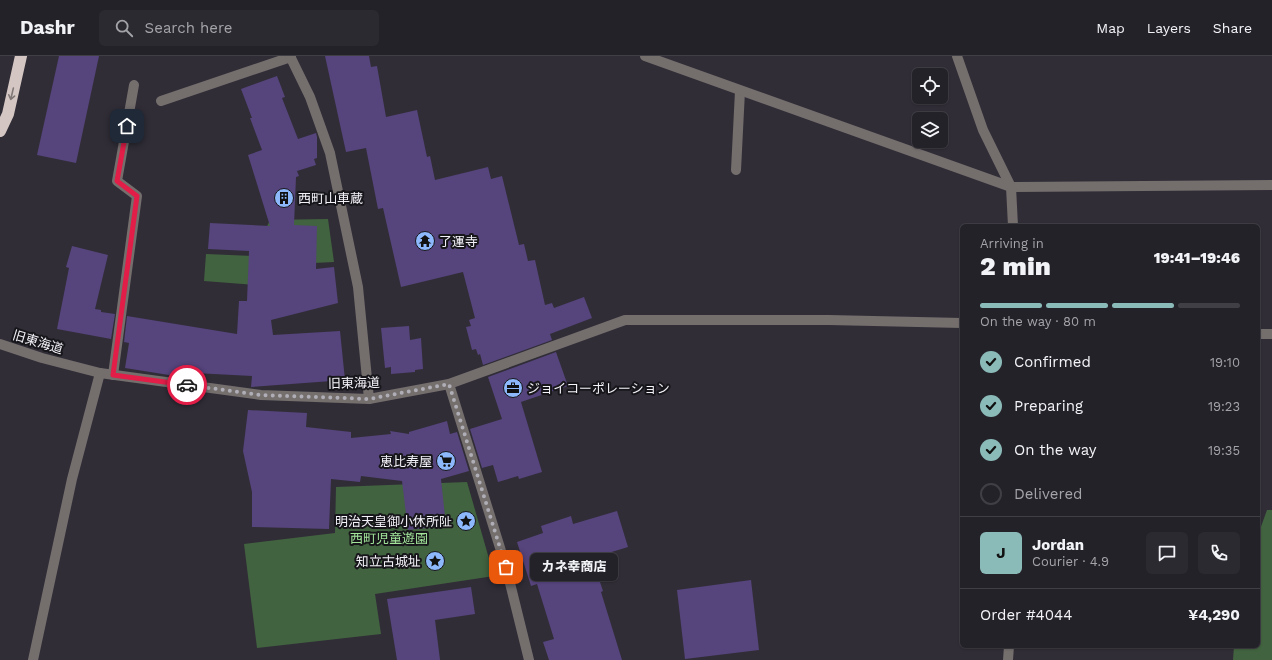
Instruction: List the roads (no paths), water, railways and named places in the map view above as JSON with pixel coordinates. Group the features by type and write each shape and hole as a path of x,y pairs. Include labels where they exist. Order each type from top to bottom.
{"highway":[{"path":"0,131 8,114 21,56"}],"street":[{"path":"645,56 1011,187 1272,185"},
{"path":"957,56 983,130 1011,187 1013,224"},
{"path":"161,101 290,57 310,98 330,153 358,287 369,399"},
{"path":"113,375 137,196 117,181 134,85"},
{"path":"736,170 740,91"},
{"name":"旧東海道","path":"0,344 38,357 113,375 261,395 369,399 449,384 625,320 829,320 960,323"},
{"path":"1260,334 1272,334"},
{"path":"33,660 72,479 100,373"},
{"path":"449,384 506,567 530,660"},
{"path":"1008,660 1009,648"}],"place":[{"name":"西町山車蔵","path":"284,198"},
{"name":"了運寺","path":"425,241"},
{"name":"ジョイコーポレーション","path":"513,388"},
{"name":"恵比寿屋","path":"446,461"},
{"name":"明治天皇御小休所阯","path":"466,521"},
{"name":"知立古城址","path":"435,561"},
{"name":"カネ幸商店","path":"506,567"}],"park label":[{"name":"西町児童遊園","path":"389,538"}]}
